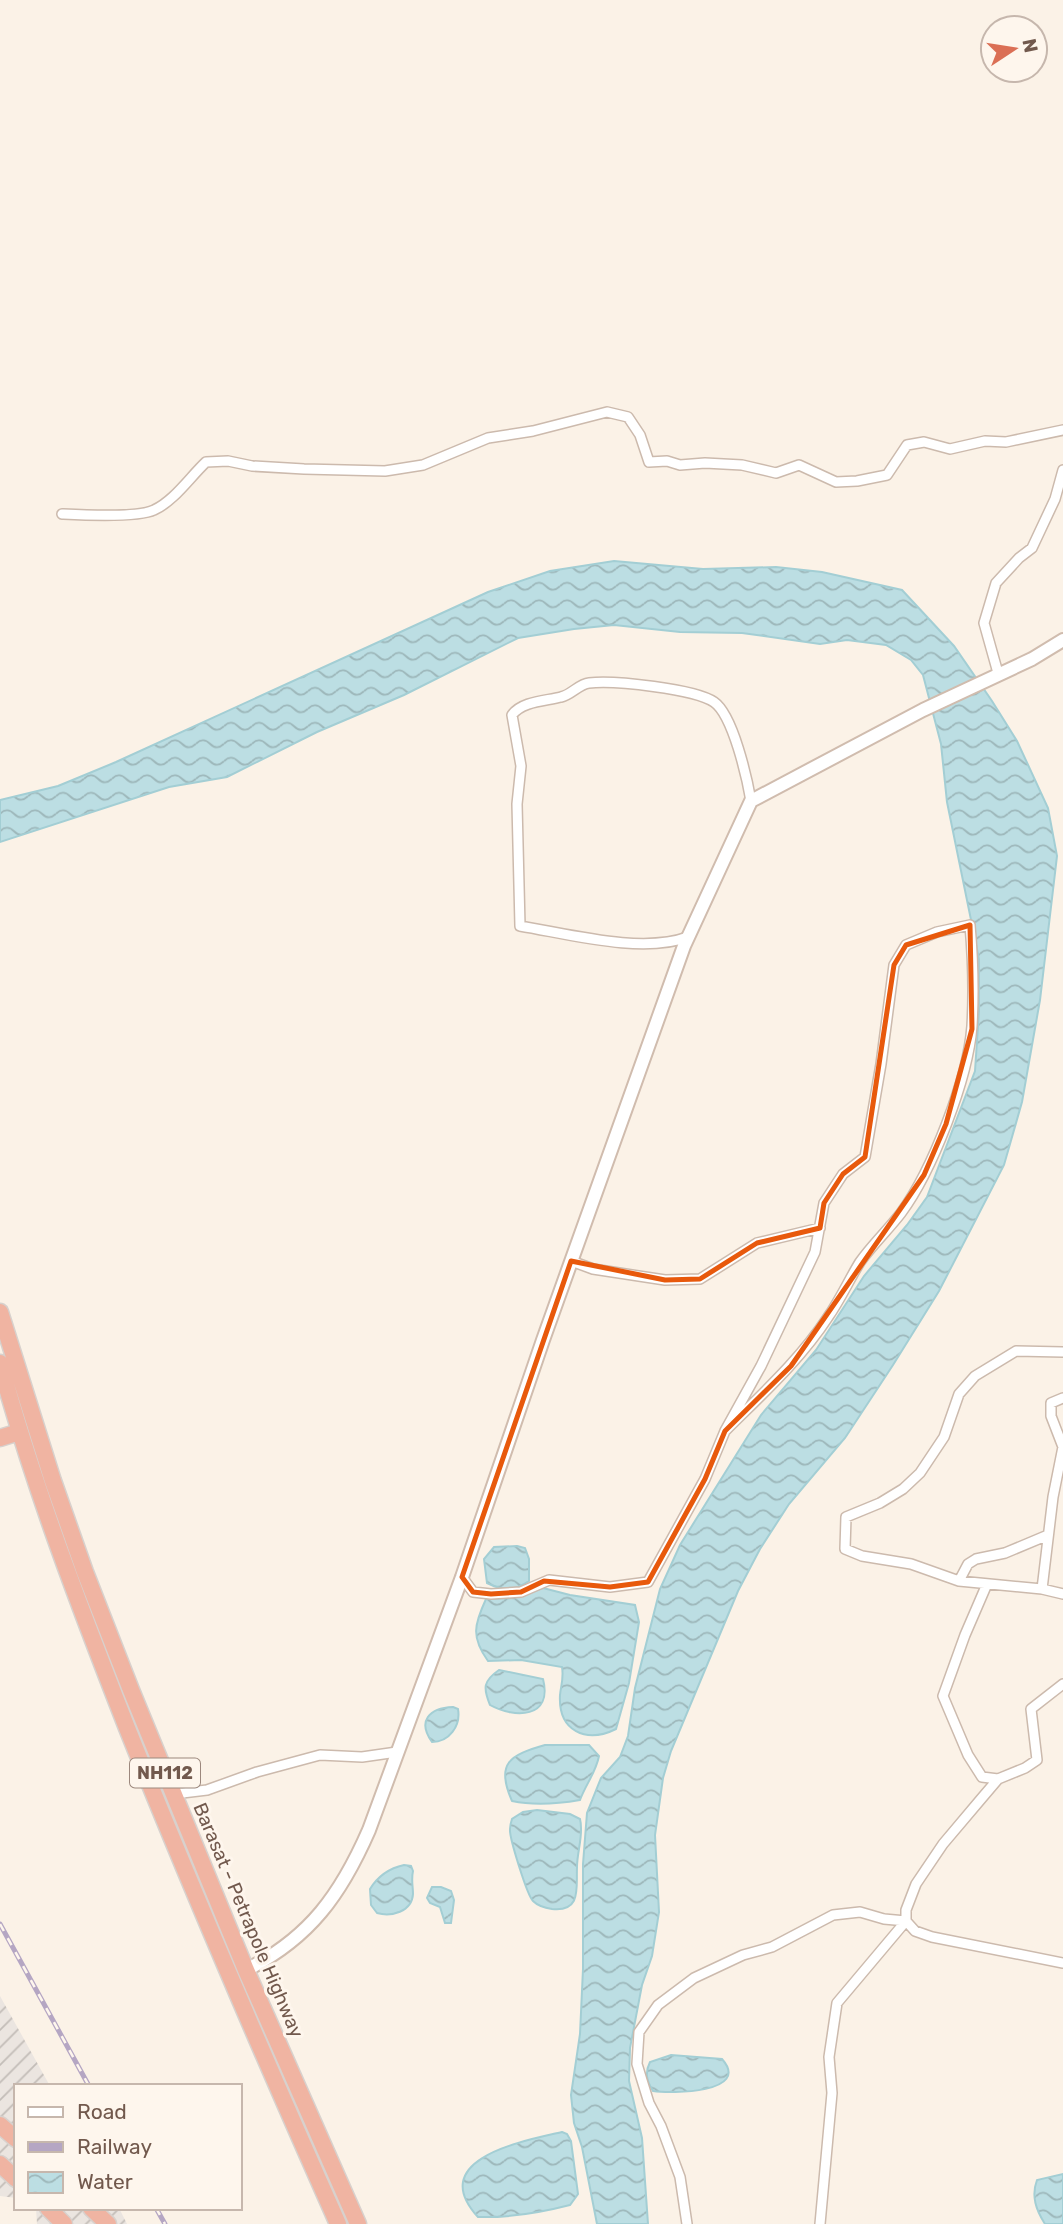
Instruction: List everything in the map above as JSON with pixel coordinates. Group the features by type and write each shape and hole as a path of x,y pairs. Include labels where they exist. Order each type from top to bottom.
{"highway":[{"name":"Barasat - Petrapole Highway","path":"0,1312 53,1481 85,1572 246,1970 358,2224"},
{"name":"Barasat - Petrapole Highway","path":"0,1363 19,1432 76,1598 237,1997 338,2224"},
{"path":"0,1438 19,1432"},
{"path":"0,2125 14,2137"},
{"path":"0,2164 14,2177"},
{"path":"49,2210 64,2224"},
{"path":"93,2210 108,2224"}],"street":[{"path":"62,514 99,516 152,512 167,502 206,462 228,461 252,466 385,471 423,465 488,438 533,431 607,412 628,417 639,435 649,462 742,465 775,473 799,465 836,482 887,475 907,445 924,442 950,449 985,441 1006,442 1063,430"},
{"path":"997,674 984,623 996,583 1032,548 1055,499 1063,470"},
{"path":"751,801 923,710 1032,659 1063,640"},
{"path":"246,1970 289,1945 329,1905 356,1860 366,1837 462,1577 571,1261 688,937 751,801 745,765 732,730 717,703 692,692 586,683 564,697 516,709 512,715 521,766 517,804 520,926 587,938 655,945 674,943 688,937"},
{"path":"462,1577 473,1592 491,1594 522,1592 544,1581 610,1587 648,1582 705,1479 725,1431 761,1366 815,1252 824,1203 844,1174 865,1157 894,965 906,945 937,932 970,925 974,964 972,1029 947,1124 924,1175 901,1213 861,1261 828,1318 798,1357 725,1431"},
{"path":"571,1261 593,1269 665,1280 700,1279 757,1243 820,1228"},
{"path":"1063,1352 1016,1351 975,1376 959,1394 944,1437 920,1473 903,1489 880,1503 846,1517 845,1549 862,1556 911,1564 959,1581 1042,1588 1063,1594"},
{"path":"1042,1588 1063,1447 1051,1416 1051,1404 1063,1398"},
{"path":"959,1581 968,1564 976,1559 1026,1546 1048,1535"},
{"path":"987,1584 943,1696 968,1755 982,1777 998,1779"},
{"path":"820,2224 832,2093 829,2057 837,2003 906,1922 906,1910 916,1884 943,1844 998,1779 1037,1760 1031,1709 1063,1684"},
{"path":"174,1794 207,1790 257,1772 320,1755 362,1757 397,1752"},
{"path":"687,2224 680,2177 661,2126 649,2103 637,2064 639,2032 658,2005 694,1978 743,1955 772,1947 833,1915 860,1912 906,1922 915,1931 932,1937 1063,1963"}],"highlighted area":[{"path":"970,925 972,1029 946,1124 924,1175 791,1366 725,1431 705,1479 648,1582 610,1587 544,1581 521,1592 491,1594 473,1592 462,1577 571,1261 665,1280 700,1279 757,1243 820,1228 824,1203 843,1174 865,1157 894,965 906,945"}],"shaded area":[{"path":"0,1996 49,2084 14,2084 14,2198 0,2196"},
{"path":"36,2210 120,2210 127,2224 37,2224"}],"water":[{"path":"614,561 703,569 776,567 822,572 902,590 954,646 1017,741 1048,808 1057,856 1040,1000 1022,1102 1004,1165 939,1291 893,1365 845,1438 789,1504 760,1549 738,1591 671,1751 663,1778 655,1835 659,1912 652,1956 642,1985 630,2048 629,2081 642,2138 648,2224 597,2224 582,2147 574,2123 571,2095 580,2034 583,1864 587,1813 601,1778 620,1757 628,1736 635,1688 660,1589 680,1545 761,1415 816,1350 864,1276 927,1197 975,1071 979,959 947,802 941,744 923,675 911,660 886,645 847,640 820,644 742,633 680,632 614,625 518,638 404,695 317,732 227,777 169,787 0,842 0,800 58,786 116,762 488,592 550,571"},
{"path":"494,1547 525,1548 529,1559 529,1581 508,1589 487,1583 484,1559"},
{"path":"543,1588 635,1605 639,1622 629,1683 616,1729 594,1735 576,1731 569,1726 561,1707 562,1667 521,1660 488,1661 483,1653 476,1631 486,1599 511,1598"},
{"path":"499,1670 543,1679 545,1692 537,1708 520,1713 500,1710 490,1705 486,1694 487,1681"},
{"path":"453,1707 458,1709 456,1727 444,1739 432,1742 426,1728 428,1717 437,1710"},
{"path":"545,1745 589,1745 599,1756 580,1800 546,1804 512,1801 505,1778 509,1762 523,1753"},
{"path":"537,1810 570,1814 580,1819 577,1890 573,1903 562,1909 544,1907 533,1901 512,1843 512,1819 523,1812"},
{"path":"404,1865 411,1866 413,1871 412,1900 400,1912 377,1913 371,1905 370,1889 385,1873"},
{"path":"432,1887 451,1891 454,1900 451,1923 445,1923 440,1907 430,1903 427,1898"},
{"path":"671,2055 722,2059 728,2070 726,2079 706,2089 653,2091 647,2076 650,2062"},
{"path":"562,2132 567,2134 571,2141 578,2194 570,2205 502,2217 478,2217 465,2197 463,2181 471,2167 504,2148"},
{"path":"1063,2174 1063,2224 1045,2224 1035,2203 1037,2180"}],"railway":[{"path":"0,1924 88,2084"},
{"path":"157,2210 165,2224"}]}
